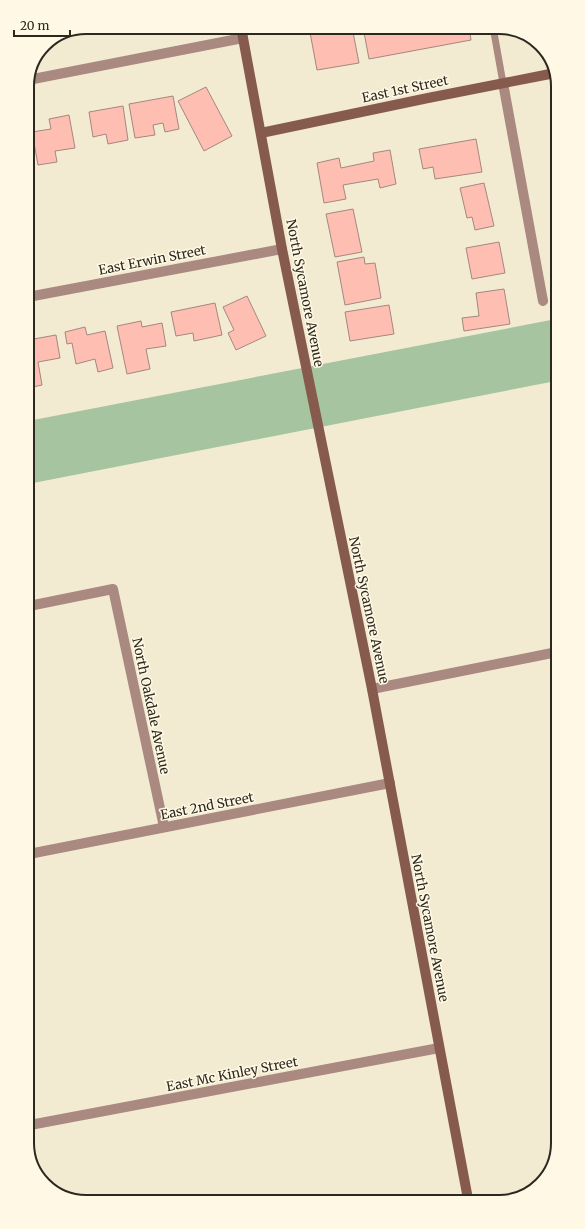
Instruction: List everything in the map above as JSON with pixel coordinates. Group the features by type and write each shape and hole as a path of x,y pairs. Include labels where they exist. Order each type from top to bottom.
{"street":[{"name":"North Sycamore Avenue","path":"242,34 282,249 372,688 467,1195"},
{"path":"35,79 243,38"},
{"name":"East 1st Street","path":"261,133 549,74"},
{"path":"503,83 543,301"},
{"name":"East Erwin Street","path":"34,296 282,249"},
{"name":"North Oakdale Avenue","path":"34,605 113,590 164,827"},
{"path":"372,688 551,653"},
{"name":"East 2nd Street","path":"34,853 390,783"},
{"name":"East Mc Kinley Street","path":"34,1124 439,1048"}],"lane":[{"path":"494,34 503,83"}],"green space":[{"path":"551,320 551,382 34,483 34,420"}],"building":[{"path":"310,34 353,34 359,63 317,70"},
{"path":"364,34 470,34 471,40 369,59"},
{"path":"206,87 232,136 204,151 178,101"},
{"path":"173,96 179,129 165,132 163,123 153,125 155,135 135,138 129,104"},
{"path":"123,106 128,140 108,144 106,134 93,137 89,112"},
{"path":"69,115 75,148 55,151 57,162 38,165 34,143 34,132 51,129 49,119"},
{"path":"476,139 482,172 435,179 433,167 423,169 419,149"},
{"path":"390,150 396,184 380,188 378,179 343,185 346,199 324,203 317,163 339,158 341,168 374,161 373,153"},
{"path":"484,183 494,226 475,230 472,217 467,218 460,188"},
{"path":"353,209 362,252 335,257 326,214"},
{"path":"499,242 505,273 472,279 466,248"},
{"path":"364,257 365,264 375,263 381,298 345,305 337,262"},
{"path":"504,289 510,324 464,331 462,318 479,316 476,293"},
{"path":"247,296 266,336 236,350 228,333 234,330 223,307"},
{"path":"215,303 222,335 194,341 193,333 176,336 171,312"},
{"path":"389,305 394,334 350,341 345,312"},
{"path":"141,321 142,327 162,323 166,346 146,349 150,369 127,374 117,326"},
{"path":"85,327 87,335 105,331 113,368 98,372 95,359 76,364 72,343 67,344 65,332"},
{"path":"56,335 60,358 38,362 42,385 34,387 34,339"}]}
